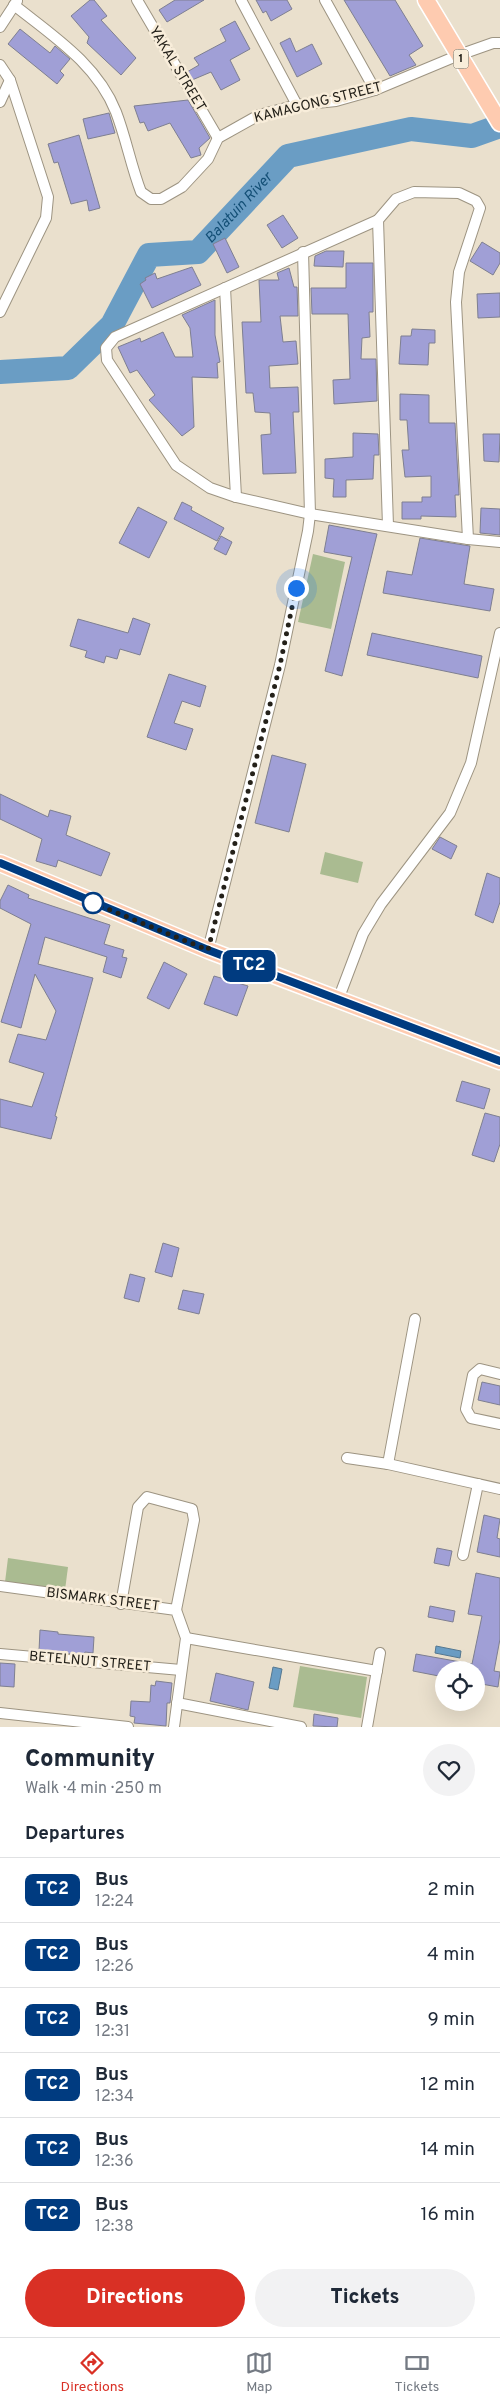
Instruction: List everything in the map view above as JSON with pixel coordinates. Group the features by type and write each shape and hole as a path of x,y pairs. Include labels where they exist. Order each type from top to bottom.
{"main road":[{"name":"1","path":"426,0 499,120"},
{"path":"0,863 208,950 500,1062"}],"street":[{"name":"YAKAL STREET","path":"137,0 218,138"},
{"path":"241,0 297,105"},
{"path":"325,0 375,90"},
{"path":"0,27 16,2 73,52 105,89 116,110 141,192 152,200 161,199 182,187 208,159 218,138"},
{"name":"KAMAGONG STREET","path":"218,138 259,115 297,105 336,101 375,90 459,55 500,43"},
{"path":"0,65 10,80 48,197 46,218 0,312"},
{"path":"0,102 10,80"},
{"path":"468,539 456,302 459,272 480,215 480,208 476,201 459,193 414,192 396,199 378,220 116,337 106,348 107,360 176,465 210,488 236,497 310,514 468,539 500,542"},
{"path":"378,220 388,526"},
{"path":"208,950 280,665 310,514 303,252"},
{"path":"225,288 236,497"},
{"path":"338,1000 363,934 376,912 450,813 471,763 500,633"},
{"path":"388,1464 415,1319"},
{"path":"500,1374 480,1369 473,1376 466,1409 471,1418 500,1424"},
{"path":"347,1458 388,1464 500,1488"},
{"path":"463,1555 478,1484"},
{"path":"121,1604 138,1507 147,1497 192,1509 194,1520 176,1610"},
{"name":"BISMARK STREET","path":"0,1586 176,1610 186,1638"},
{"path":"174,1727 186,1638 377,1671"},
{"path":"367,1727 380,1653"},
{"name":"BETELNUT STREET","path":"0,1654 181,1670"},
{"path":"177,1703 300,1727"},
{"path":"0,1713 128,1727"}],"green space":[{"path":"313,554 345,562 331,629 298,622"},
{"path":"325,852 363,862 358,883 320,874"},
{"path":"8,1558 68,1567 65,1590 5,1582"},
{"path":"300,1666 367,1677 361,1718 293,1707"}],"water":[{"path":"436,1646 461,1651 460,1658 435,1653"},
{"path":"273,1667 282,1669 278,1690 269,1688"}],"building":[{"path":"90,0 94,0 107,16 101,20 136,58 121,75 87,43 89,37 71,16"},
{"path":"175,0 204,0 167,22 159,10"},
{"path":"256,0 287,0 292,9 271,21 266,11 263,13"},
{"path":"344,0 395,0 423,46 409,55 416,65 390,76"},
{"path":"235,21 250,49 230,60 240,80 221,90 211,72 192,80 187,72 199,65 194,58 226,41 220,29"},
{"path":"20,29 50,53 55,46 70,59 60,71 64,75 57,84 8,44"},
{"path":"290,38 296,52 312,44 322,64 297,77 280,43"},
{"path":"188,100 210,138 199,148 201,155 191,158 170,123 148,131 144,122 140,123 134,106"},
{"path":"109,113 115,133 88,139 83,119"},
{"path":"79,135 100,208 89,211 87,200 71,204 58,162 54,163 48,144"},
{"path":"283,215 298,238 282,248 267,225"},
{"path":"225,238 239,267 227,273 213,244"},
{"path":"482,242 500,253 500,263 493,275 470,261"},
{"path":"326,251 344,251 343,267 314,266 315,256"},
{"path":"346,263 373,263 373,312 369,312 370,337 362,338 361,359 376,359 377,401 334,404 333,380 350,379 348,314 312,314 311,288 346,288"},
{"path":"192,267 201,285 152,308 140,284 146,280 145,278 155,273 157,279"},
{"path":"289,268 294,287 297,287 298,316 280,316 283,342 296,341 298,364 269,366 270,388 298,387 299,412 293,412 296,473 263,474 261,435 271,434 270,413 255,412 253,393 246,393 242,322 261,322 259,280 279,280 277,273"},
{"path":"500,293 500,317 478,318 477,294"},
{"path":"215,300 215,335 220,362 217,363 218,378 192,377 194,427 182,436 149,400 155,395 137,370 130,373 118,347 140,338 141,342 163,332 175,357 193,357 190,328 182,315"},
{"path":"412,329 435,330 435,343 429,343 428,365 399,364 401,336 411,336"},
{"path":"400,394 429,395 429,423 455,423 459,495 455,495 456,517 421,516 421,519 402,519 402,502 422,502 422,497 431,497 431,476 405,477 402,450 409,450 407,420 400,420"},
{"path":"353,433 378,434 379,455 374,455 373,479 346,480 346,497 333,497 334,479 325,478 325,459 353,457"},
{"path":"483,434 500,434 499,462 484,461"},
{"path":"182,502 192,507 191,510 224,528 217,541 174,519"},
{"path":"138,507 167,522 149,558 119,543"},
{"path":"481,508 500,509 500,535 480,533"},
{"path":"329,525 377,534 342,676 325,671 352,557 324,552"},
{"path":"221,536 232,542 226,555 214,549"},
{"path":"420,538 470,546 464,584 494,589 490,611 383,593 387,571 412,575"},
{"path":"133,618 150,624 140,655 120,649 117,659 106,656 104,663 85,657 87,651 70,646 78,619 128,633"},
{"path":"372,633 482,656 478,678 367,655"},
{"path":"169,674 206,686 200,707 182,701 174,723 193,729 186,750 147,737"},
{"path":"272,755 306,764 289,832 255,823"},
{"path":"0,794 48,817 50,810 71,816 66,835 110,853 101,876 58,860 56,867 36,861 42,839 0,819"},
{"path":"440,837 457,846 451,859 432,849"},
{"path":"487,873 500,878 500,902 493,923 475,915"},
{"path":"8,885 29,895 28,898 110,925 104,944 124,950 122,957 127,958 121,978 103,972 107,957 45,937 38,964 93,978 55,1116 57,1117 51,1139 0,1127 0,1099 32,1107 44,1073 9,1062 18,1034 46,1040 56,1011 35,974 21,1028 1,1022 31,924 0,908 0,901"},
{"path":"164,962 187,974 169,1009 147,998"},
{"path":"214,976 248,986 237,1016 204,1004"},
{"path":"462,1081 490,1089 484,1109 456,1101"},
{"path":"485,1113 500,1117 500,1144 494,1162 472,1155"},
{"path":"163,1243 179,1248 172,1277 155,1272"},
{"path":"130,1274 145,1278 139,1302 124,1298"},
{"path":"183,1290 204,1294 199,1314 178,1309"},
{"path":"482,1382 500,1386 500,1405 478,1400"},
{"path":"484,1515 500,1519 497,1538 500,1539 500,1557 477,1552"},
{"path":"437,1548 452,1551 449,1566 434,1563"},
{"path":"476,1573 500,1578 500,1639 494,1671 500,1672 498,1687 485,1685 485,1661 473,1661 482,1616 468,1614"},
{"path":"430,1606 455,1611 453,1622 428,1617"},
{"path":"40,1630 58,1632 58,1634 94,1637 93,1653 85,1652 84,1655 39,1651"},
{"path":"416,1654 455,1661 435,1661 435,1675 413,1671"},
{"path":"0,1663 15,1664 14,1687 0,1686"},
{"path":"216,1673 254,1682 248,1710 210,1701"},
{"path":"156,1681 172,1683 170,1703 167,1703 166,1726 134,1723 135,1717 130,1716 131,1701 150,1702 151,1685 155,1686"},
{"path":"314,1714 338,1718 337,1727 313,1726"}],"waterway":[{"name":"Balatuin River","path":"0,372 68,368 112,325 149,255 198,252 288,156 411,129 472,136 500,126"}],"bus line":[{"name":"TC2","path":"0,863 208,950 500,1061"}],"route":[{"path":"93,903 208,950 280,665 296,588"}]}
